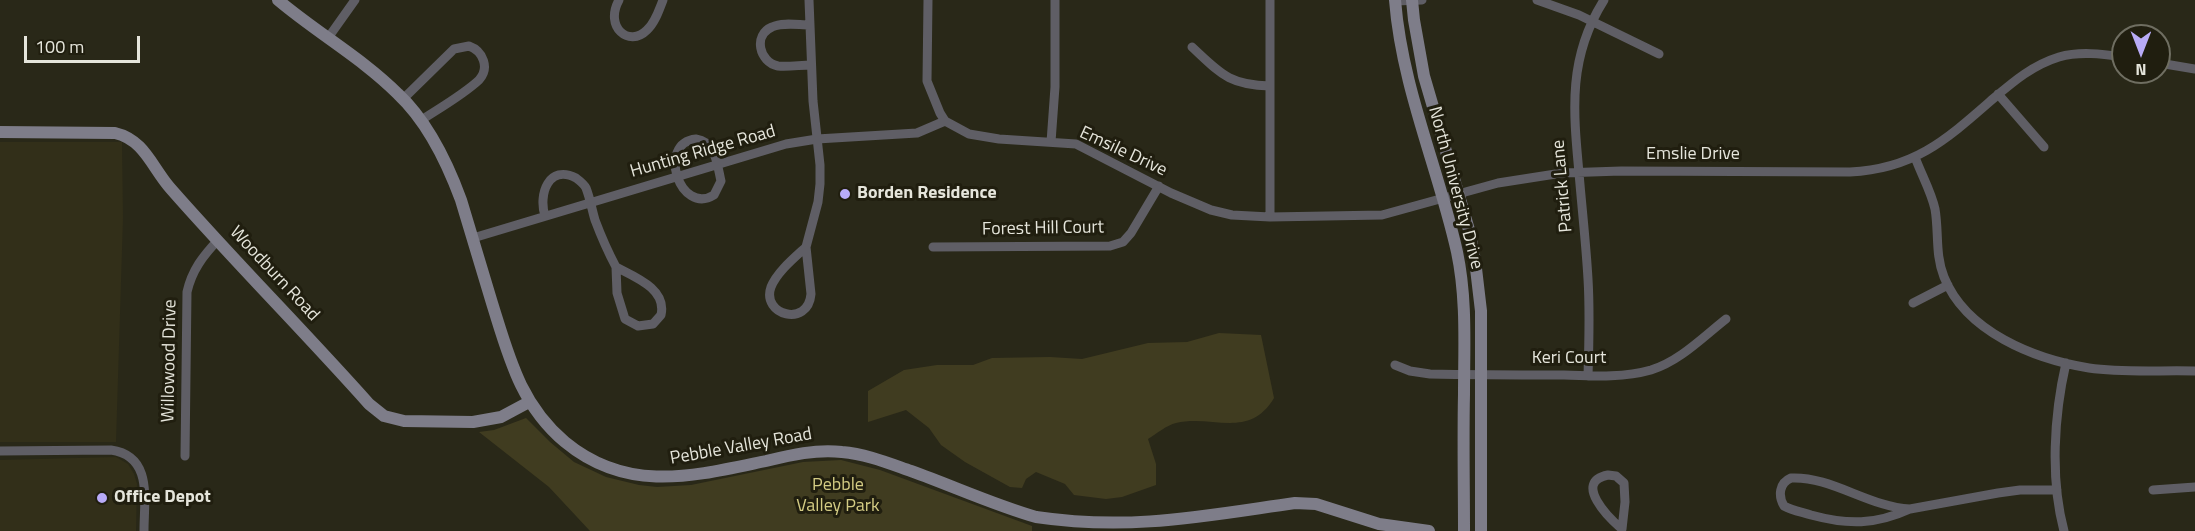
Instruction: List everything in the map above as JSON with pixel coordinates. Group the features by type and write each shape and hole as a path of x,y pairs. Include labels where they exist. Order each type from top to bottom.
{"street":[{"name":"Pebble Valley Road","path":"278,0 383,80 403,99 420,121 441,153 452,176 511,364 529,402 550,428 583,454 620,471 645,477 666,478 692,476 798,454 830,451 874,458 1018,512 1076,526 1139,529 1295,503 1310,504 1379,524 1429,531"},
{"path":"328,38 355,0"},
{"path":"619,0 613,12 613,20 621,32 632,37 648,29 663,0"},
{"path":"806,247 784,268 771,287 771,301 785,314 792,315 801,312 810,302 806,247 820,184 811,64 809,0"},
{"path":"928,0 927,81 939,113 945,121"},
{"path":"1051,142 1055,87 1055,0"},
{"path":"1270,0 1270,217"},
{"name":"North University Drive","path":"1412,0 1424,76 1475,260 1481,311 1481,531"},
{"path":"1395,1 1422,0"},
{"path":"1537,0 1562,7 1659,54"},
{"name":"Patrick Lane","path":"1588,376 1588,281 1574,116 1574,87 1580,54 1592,22 1604,0"},
{"name":"North University Drive","path":"1395,1 1397,33 1408,85 1443,198 1461,279 1464,317 1464,531"},
{"path":"810,25 774,26 763,34 760,46 762,54 775,65 811,64"},
{"path":"403,99 454,49 469,46 481,54 484,64 480,78 420,121"},
{"path":"1192,47 1230,79 1247,85 1270,86"},
{"name":"Emslie Drive","path":"1232,215 1270,217 1382,215 1498,183 1579,171 1850,172 1884,168 1915,158 1937,145 2018,77 2036,66 2072,54 2111,56"},
{"path":"2171,65 2195,69"},
{"path":"1998,94 2044,147"},
{"name":"Hunting Ridge Road","path":"472,238 772,148 817,139 917,133 945,121"},
{"name":"Emsile Drive","path":"945,121 969,134 999,139 1076,144 1211,210 1232,215"},
{"name":"Woodburn Road","path":"0,132 105,132 129,137 146,152 170,188 369,404 384,416 404,421 473,422 501,417 529,402"},
{"path":"690,140 702,140 710,145 717,164 721,185 714,195 707,199 695,199 684,190 675,162 676,152 681,144 690,140"},
{"path":"1915,158 1934,206 1938,257 1948,285 1967,313 1985,328 2021,346 2066,363 2091,368 2121,370 2195,371"},
{"path":"545,216 542,201 544,189 548,183 558,177 571,176 582,183 603,241 616,267 617,293 625,319 638,326 653,324 661,315 661,299 656,292 636,277 616,267"},
{"name":"Forest Hill Court","path":"933,247 1110,246 1123,242 1131,233 1159,186"},
{"name":"Willowood Drive","path":"185,456 187,292 198,263 218,240"},
{"path":"1913,303 1948,285"},
{"name":"Keri Court","path":"1395,365 1420,373 1464,375 1619,375 1651,370 1682,354 1726,319"},
{"path":"2064,531 2057,490 2058,404 2066,363"},
{"path":"0,451 111,450 126,453 140,468 144,480 144,531"},
{"path":"1601,477 1616,477 1624,483 1625,502 1622,530 1595,500 1594,484 1601,477"},
{"path":"1910,509 1892,507 1837,488 1798,478 1786,480 1780,490 1781,501 1787,507 1829,520 1870,522 1882,520 1910,509 1998,493 2020,490 2057,490"},
{"path":"2153,490 2195,487"}],"shaded area":[{"path":"0,142 122,142 123,218 116,442 0,442"},
{"path":"116,457 128,464 137,484 136,531 0,531 0,460"}],"green space":[{"path":"1219,333 1261,335 1274,398 1264,411 1241,422 1190,421 1173,424 1148,439 1156,464 1156,485 1122,497 1106,499 1074,495 1065,484 1036,472 1026,479 1022,488 1010,487 965,462 941,445 929,428 906,410 868,422 868,391 904,370 937,365 973,365 992,358 1082,359 1148,343 1187,342"},
{"name":"Pebble Valley Park","path":"526,418 574,462 606,477 639,485 657,487 691,485 803,462 841,460 880,470 1032,526 1032,531 590,531 549,487 479,432 494,430"}],"place":[{"name":"Borden Residence","path":"845,194"},
{"name":"Office Depot","path":"102,498"}]}
